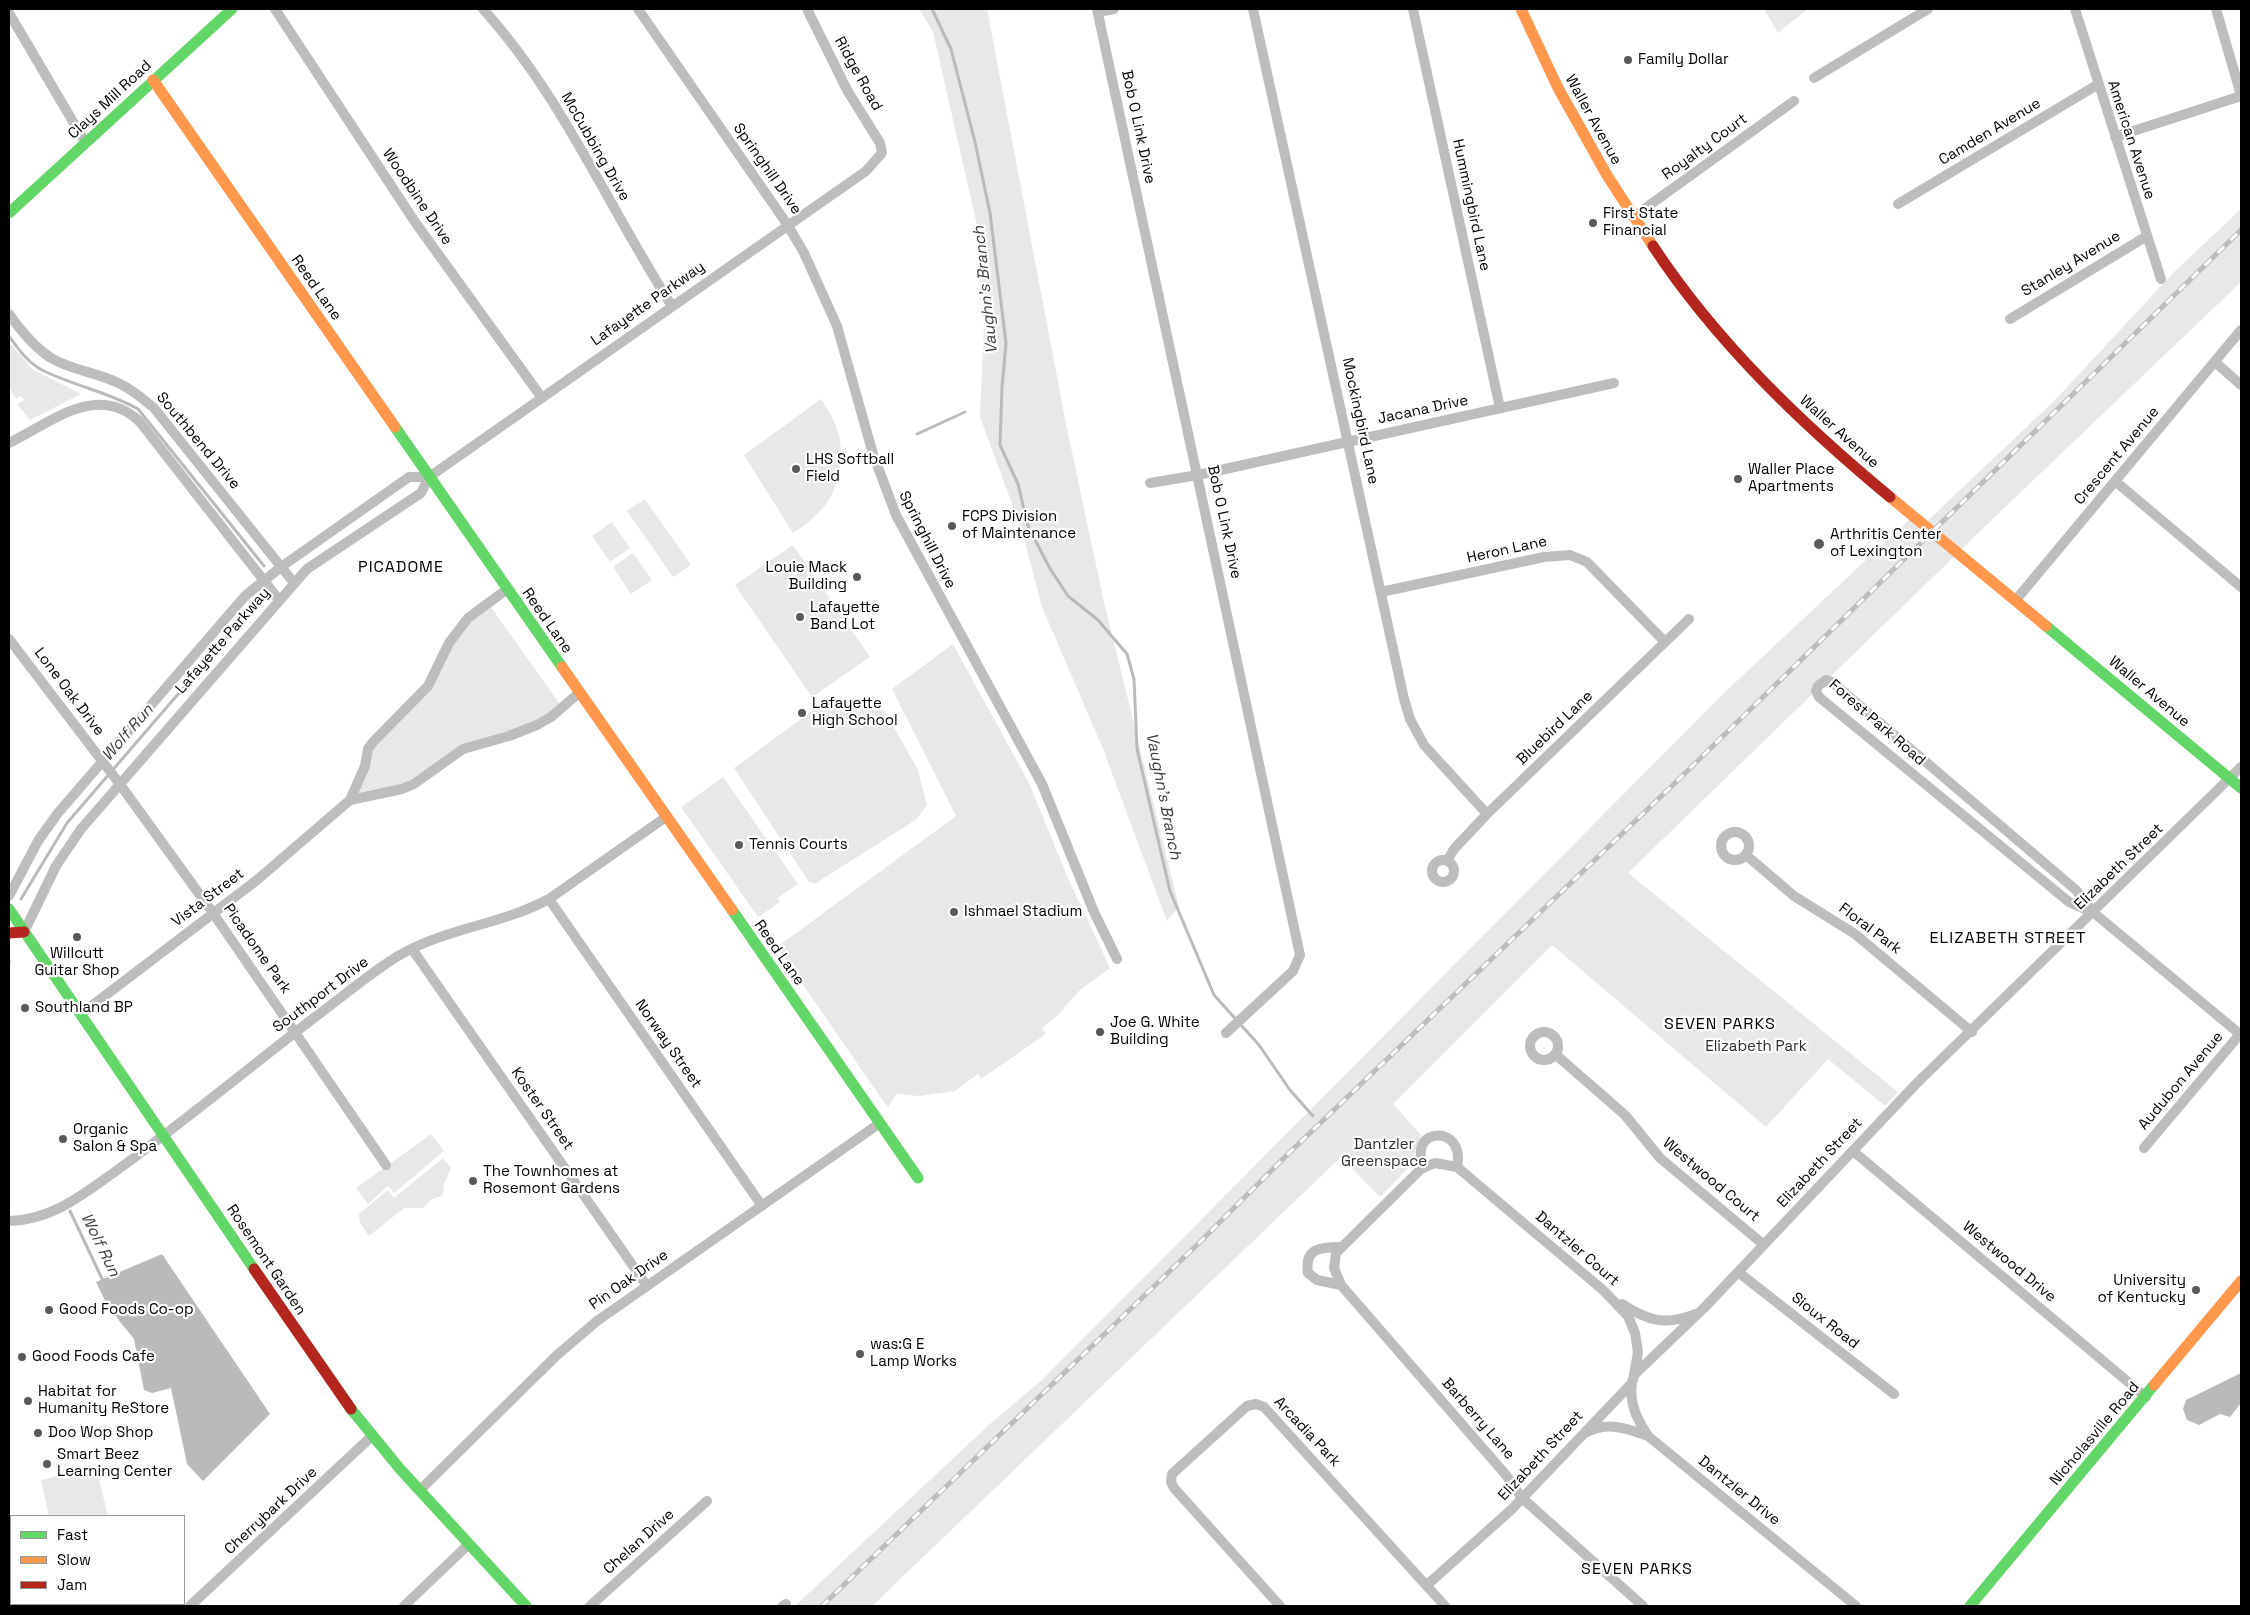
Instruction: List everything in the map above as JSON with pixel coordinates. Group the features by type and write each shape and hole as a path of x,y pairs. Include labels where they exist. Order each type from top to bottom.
{"street":[{"name":"Clays Mill Road","path":"9,214 85,142 232,9"},
{"name":"Woodbine Drive","path":"274,9 415,222 542,398"},
{"name":"McCubbing Drive","path":"483,9 500,27 556,104 633,244 672,306"},
{"name":"Springhill Drive","path":"638,9 787,224 804,253 837,326 876,462 896,515 1042,784 1094,912 1117,959"},
{"name":"Ridge Road","path":"807,9 847,90 880,143 882,153"},
{"path":"1097,11 1114,9"},
{"name":"Mockingbird Lane","path":"1253,9 1404,699 1418,736 1430,753 1487,814"},
{"name":"Hummingbird Lane","path":"1413,9 1500,408"},
{"name":"Waller Avenue","path":"1521,9 1542,56 1584,138 1633,218 1693,299 1741,357 1832,449 2241,788"},
{"path":"1814,78 1928,9"},
{"name":"American Avenue","path":"2075,9 2097,85 2161,279"},
{"path":"2115,138 2241,96 2216,9"},
{"name":"Bob O Link Drive","path":"1097,11 1300,955 1294,971 1226,1032"},
{"path":"9,13 85,142"},
{"name":"Reed Lane","path":"153,80 506,590 918,1178"},
{"name":"Camden Avenue","path":"1898,204 2097,85"},
{"name":"Royalty Court","path":"1633,218 1794,101"},
{"name":"Lafayette Parkway","path":"24,932 45,888 68,847 118,781 307,569 421,493 429,477 787,224 866,171 882,153"},
{"name":"Stanley Avenue","path":"2010,318 2147,236"},
{"name":"Southbend Drive","path":"9,314 31,342 51,358 131,390 160,414 294,583"},
{"name":"Crescent Avenue","path":"2014,601 2241,330"},
{"path":"2215,362 2241,384"},
{"name":"Jacana Drive","path":"1150,484 1614,383"},
{"path":"122,408 131,390"},
{"path":"9,443 81,407 108,404 122,408 140,422 279,600"},
{"name":"Lafayette Parkway","path":"9,896 43,834 245,596 263,580 409,477 429,477"},
{"path":"2115,481 2241,587"},
{"name":"Heron Lane","path":"1381,592 1544,557 1570,555 1593,567 1665,642"},
{"path":"350,800 365,766 368,749 373,742 428,686 450,643 468,618 506,590"},
{"name":"Bluebird Lane","path":"1447,861 1454,849 1487,814 1689,619"},
{"name":"Lone Oak Drive","path":"9,638 118,781"},
{"name":"Forest Park Road","path":"2094,913 2069,902 1819,697 1816,692 1818,686 1826,680 1832,682 2076,890 2094,913 2241,1034"},
{"path":"350,800 414,784 463,749 509,736 537,725 551,717 579,693"},
{"name":"Elizabeth Street","path":"1427,1585 1522,1498 1633,1379 1700,1312 1916,1084 2231,780 2241,767"},
{"name":"Picadome Park","path":"118,781 213,913 386,1165"},
{"path":"1945,800 1956,788"},
{"name":"Vista Street","path":"82,1014 264,874 350,800"},
{"name":"Southport Drive","path":"9,1221 38,1217 74,1202 164,1136 384,965 412,949 442,936 518,915 549,899 666,816"},
{"name":"Floral Park","path":"1746,855 1794,896 1855,934 1972,1032"},
{"name":"Norway Street","path":"549,899 762,1206"},
{"name":"Rosemont Garden","path":"9,909 305,1345 372,1436 526,1606"},
{"path":"9,933 24,932"},
{"name":"Koster Street","path":"412,949 646,1286"},
{"name":"Audubon Avenue","path":"2144,1148 2241,1034"},
{"name":"Westwood Court","path":"1555,1054 1625,1115 1660,1158 1764,1245"},
{"name":"Pin Oak Drive","path":"420,1490 572,1342 646,1286 880,1123"},
{"path":"1341,1285 1316,1280 1308,1273 1306,1264 1311,1253 1321,1247 1340,1246 1421,1169 1435,1163 1457,1167 1459,1152 1457,1145 1450,1138 1440,1135 1430,1137 1424,1142 1421,1149 1421,1169"},
{"name":"Westwood Drive","path":"1853,1151 2146,1396"},
{"name":"Dantzler Court","path":"1457,1167 1604,1290 1628,1316 1636,1333 1638,1352 1633,1379"},
{"name":"Barberry Lane","path":"1340,1246 1334,1264 1341,1285 1506,1474 1522,1498 1643,1606"},
{"name":"Sioux Road","path":"1738,1272 1894,1394"},
{"name":"Nicholasville Road","path":"1970,1606 2241,1281"},
{"path":"1604,1290 1640,1315 1658,1320 1677,1321 1700,1312"},
{"name":"Dantzler Drive","path":"1633,1379 1630,1394 1635,1415 1648,1436 1856,1606"},
{"name":"Arcadia Park","path":"1280,1606 1174,1488 1171,1482 1172,1474 1246,1406 1256,1404 1264,1406 1445,1606"},
{"path":"1577,1438 1596,1427 1612,1425 1648,1436"},
{"name":"Cherrybark Drive","path":"190,1606 372,1436"},
{"name":"Chelan Drive","path":"590,1606 707,1501"},
{"path":"404,1606 469,1544"}],"green space":[{"path":"919,9 987,9 1066,424 1104,602 1179,907 1167,921 1103,749 1042,607 1022,531 980,417 984,325 976,221 933,32"},
{"path":"1764,9 1808,9 1778,33"},
{"path":"2241,209 2241,282 2000,512 1628,873 1898,1092 1885,1106 1828,1059 1766,1127 1552,945 1393,1104 1421,1135 1409,1167 1380,1197 1341,1157 872,1606 795,1606 990,1424 1042,1380 1724,693 1913,516 1923,525 2055,400 2174,272"},
{"path":"9,342 32,369 81,394 30,420 17,404 24,400 21,396 16,399 9,387"},
{"name":"LHS Softball Field","path":"821,399 833,419 839,436 841,446 840,469 834,491 829,500 816,515 793,533 744,455"},
{"path":"645,499 691,565 673,577 627,511"},
{"path":"612,522 630,548 610,562 592,536"},
{"name":"Lafayette Band Lot","path":"793,545 870,657 812,697 735,585"},
{"path":"633,553 652,580 631,594 613,567"},
{"path":"488,603 562,707 551,717 473,745 420,781 383,792 376,789 357,793 365,779 365,766 372,750 419,698 449,643"},
{"name":"Ishmael Stadium","path":"953,644 1029,783 1068,878 1110,968 1080,990 1056,1017 1042,1028 1046,1034 981,1079 978,1074 955,1091 919,1096 896,1094 888,1108 777,947 956,816 892,689"},
{"path":"819,706 884,710 918,770 927,805 917,819 816,883 809,882 734,768"},
{"name":"Tennis Courts","path":"723,777 798,884 777,898 780,902 758,917 681,807"},
{"path":"431,1134 444,1151 394,1193 388,1186 368,1204 356,1188"},
{"path":"443,1158 451,1168 444,1184 443,1195 431,1200 423,1208 404,1208 369,1236 360,1223 359,1214 388,1190 394,1198"},
{"path":"96,1467 108,1515 49,1515 41,1480"}],"shaded area":[{"path":"162,1254 270,1414 203,1481 187,1464 171,1388 152,1393 144,1390 134,1339 108,1307 96,1282"},
{"path":"2241,1373 2241,1403 2230,1417 2220,1414 2199,1425 2187,1420 2183,1409 2186,1400"}],"waterway":[{"name":"Vaughn's Branch","path":"932,9 951,49 975,142 990,213 1006,343 1000,445 1018,484 1028,526 1049,567 1068,596 1098,620 1127,654 1134,679 1137,749 1170,891 1214,995 1259,1045 1290,1090 1313,1116"},
{"name":"Wolf Run","path":"9,336 24,356 39,368 138,409 264,566"},
{"path":"917,434 965,412"},
{"name":"Wolf Run","path":"21,899 67,823 266,592"},
{"name":"Wolf Run","path":"70,1211 104,1283"}],"railway":[{"path":"822,1606 1199,1243 1287,1155 1675,783 2241,230"}],"traffic: fast":[{"path":"9,213 232,9"},
{"path":"395,427 562,667"},
{"path":"2046,626 2241,788"},
{"path":"9,909 254,1269"},
{"path":"732,910 918,1178"},
{"path":"1970,1606 2154,1385"},
{"path":"351,1409 400,1469 526,1606"}],"traffic: slow":[{"path":"1521,9 1558,88 1608,177 1653,246"},
{"path":"153,80 395,427"},
{"path":"1890,497 2046,626"},
{"path":"562,667 732,910"},
{"path":"2154,1385 2241,1281"}],"traffic: jam":[{"path":"1653,246 1704,315 1762,380 1793,411 1890,497"},
{"path":"9,933 24,932"},
{"path":"254,1269 351,1409"}],"place":[{"name":"Family Dollar","path":"1628,60"},
{"name":"First State Financial","path":"1593,223"},
{"name":"LHS Softball Field","path":"796,469"},
{"name":"Waller Place Apartments","path":"1738,479"},
{"name":"FCPS Division of Maintenance","path":"952,526"},
{"name":"Arthritis Center of Lexington","path":"1819,544"},
{"name":"Louie Mack Building","path":"857,577"},
{"name":"Lafayette Band Lot","path":"800,617"},
{"name":"Lafayette High School","path":"802,713"},
{"name":"Tennis Courts","path":"739,845"},
{"name":"Ishmael Stadium","path":"954,912"},
{"name":"Willcutt Guitar Shop","path":"77,937"},
{"name":"Southland BP","path":"25,1008"},
{"name":"Joe G. White Building","path":"1100,1032"},
{"name":"Organic Salon & Spa","path":"63,1139"},
{"name":"The Townhomes at Rosemont Gardens","path":"473,1181"},
{"name":"University of Kentucky","path":"2196,1290"},
{"name":"Good Foods Co-op","path":"49,1310"},
{"name":"was:G E Lamp Works","path":"860,1354"},
{"name":"Good Foods Cafe","path":"22,1357"},
{"name":"Habitat for Humanity ReStore","path":"28,1401"},
{"name":"Doo Wop Shop","path":"38,1433"},
{"name":"Smart Beez Learning Center","path":"47,1464"}],"district":[{"name":"PICADOME","path":"401,568"},
{"name":"ELIZABETH STREET","path":"2008,939"},
{"name":"SEVEN PARKS","path":"1720,1025"},
{"name":"SEVEN PARKS","path":"1637,1570"}],"park label":[{"name":"Elizabeth Park","path":"1756,1047"},
{"name":"Dantzler Greenspace","path":"1384,1154"}]}
